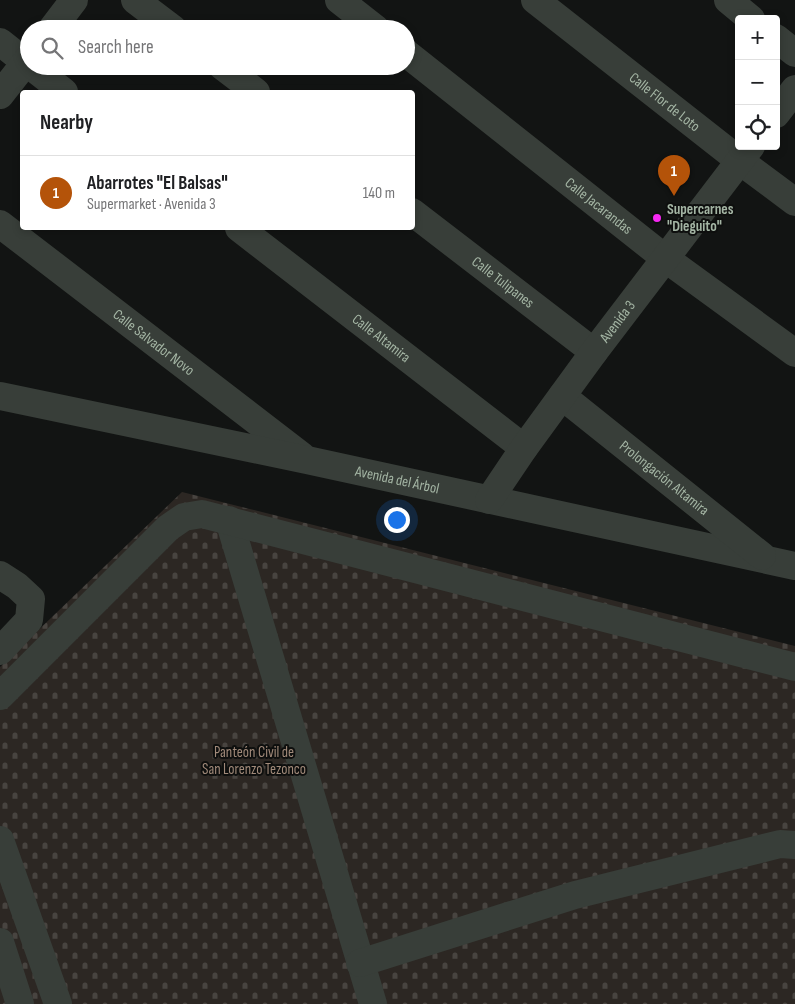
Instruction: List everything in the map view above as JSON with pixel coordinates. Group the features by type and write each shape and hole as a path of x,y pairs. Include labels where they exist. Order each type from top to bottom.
{"street":[{"path":"59,20 74,0"},
{"path":"135,0 161,20"},
{"path":"339,0 365,20"},
{"name":"Calle Flor de Loto","path":"535,0 746,154 795,202"},
{"path":"728,0 746,15"},
{"path":"780,41 795,53"},
{"path":"0,42 20,57"},
{"name":"Calle Jacarandas","path":"415,60 666,259 795,353"},
{"path":"0,95 20,72"},
{"path":"43,75 62,90"},
{"path":"234,75 253,90"},
{"path":"780,109 795,89"},
{"name":"Avenida 3","path":"489,500 524,448 594,352 746,154"},
{"name":"Calle Tulipanes","path":"415,214 594,352"},
{"name":"Calle Salvador Novo","path":"0,224 307,460"},
{"name":"Calle Altamira","path":"242,230 524,448"},
{"name":"Avenida del Árbol","path":"0,396 307,460 795,566"},
{"name":"Prolongación Altamira","path":"562,396 767,560"},
{"path":"0,696 168,528 184,518 202,514 795,667"},
{"path":"229,520 373,1004"},
{"path":"0,575 17,586 31,600 29,620 0,651"},
{"path":"0,840 10,903 58,1004"},
{"path":"360,963 575,895 780,844 795,845"},
{"path":"0,942 20,1004"}],"green space":[{"name":"Panteón Civil de San Lorenzo Tezonco","path":"182,492 795,646 795,1004 0,1004 0,667"}],"place":[{"name":"Abarrotes \"El Balsas\"","path":"674,196"},
{"name":"Supercarnes \"Dieguito\"","path":"657,218"}]}
